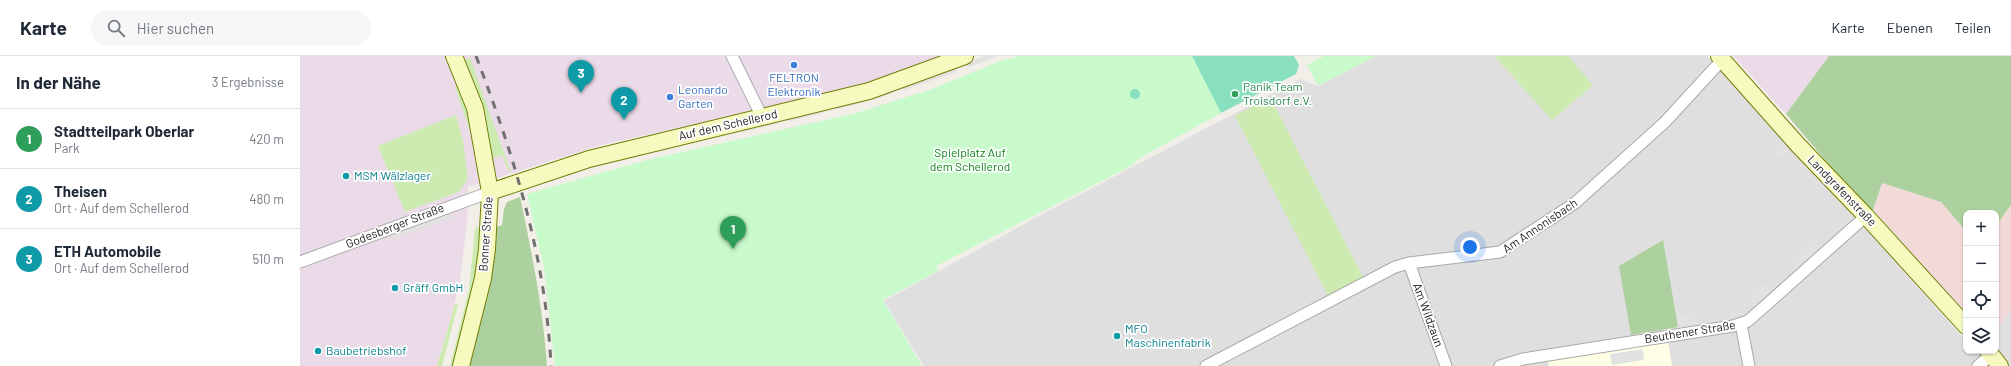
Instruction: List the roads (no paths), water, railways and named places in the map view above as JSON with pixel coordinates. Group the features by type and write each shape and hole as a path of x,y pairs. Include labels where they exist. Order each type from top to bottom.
{"street":[{"name":"Bonner Straße","path":"454,56 475,108 490,192 487,249 483,278 461,366"},
{"path":"732,56 762,117"},
{"name":"Auf dem Schellerod","path":"490,192 589,159 869,91 966,56"},
{"name":"Landgrafenstraße","path":"1721,58 1798,145 1866,216 1963,323"},
{"name":"Am Annonisbach","path":"1206,366 1395,267 1409,263 1497,254 1576,203 1665,122 1721,58"},
{"name":"Godesberger Straße","path":"300,262 490,192"},
{"name":"Beuthener Straße","path":"1500,366 1523,359 1741,324 1748,321 1866,216"},
{"name":"Am Wildzaun","path":"1409,263 1446,366"},
{"path":"1741,324 1749,366"},
{"path":"1978,366 1993,357"}],"railway":[{"path":"476,56 503,131 526,208 543,286 551,366"}],"place":[{"name":"FELTRON Elektronik","path":"794,65"},
{"name":"ETH Automobile","path":"581,93"},
{"name":"Panik Team Troisdorf e.V.","path":"1235,94"},
{"name":"Leonardo Garten","path":"670,97"},
{"name":"Theisen","path":"624,120"},
{"name":"MSM Wälzlager","path":"346,176"},
{"name":"Stadtteilpark Oberlar","path":"733,249"},
{"name":"Gräff GmbH","path":"395,288"},
{"name":"MFO Maschinenfabrik","path":"1117,336"},
{"name":"Baubetriebshof","path":"318,351"}],"park label":[{"name":"Spielplatz Auf dem Schellerod","path":"970,160"}]}
